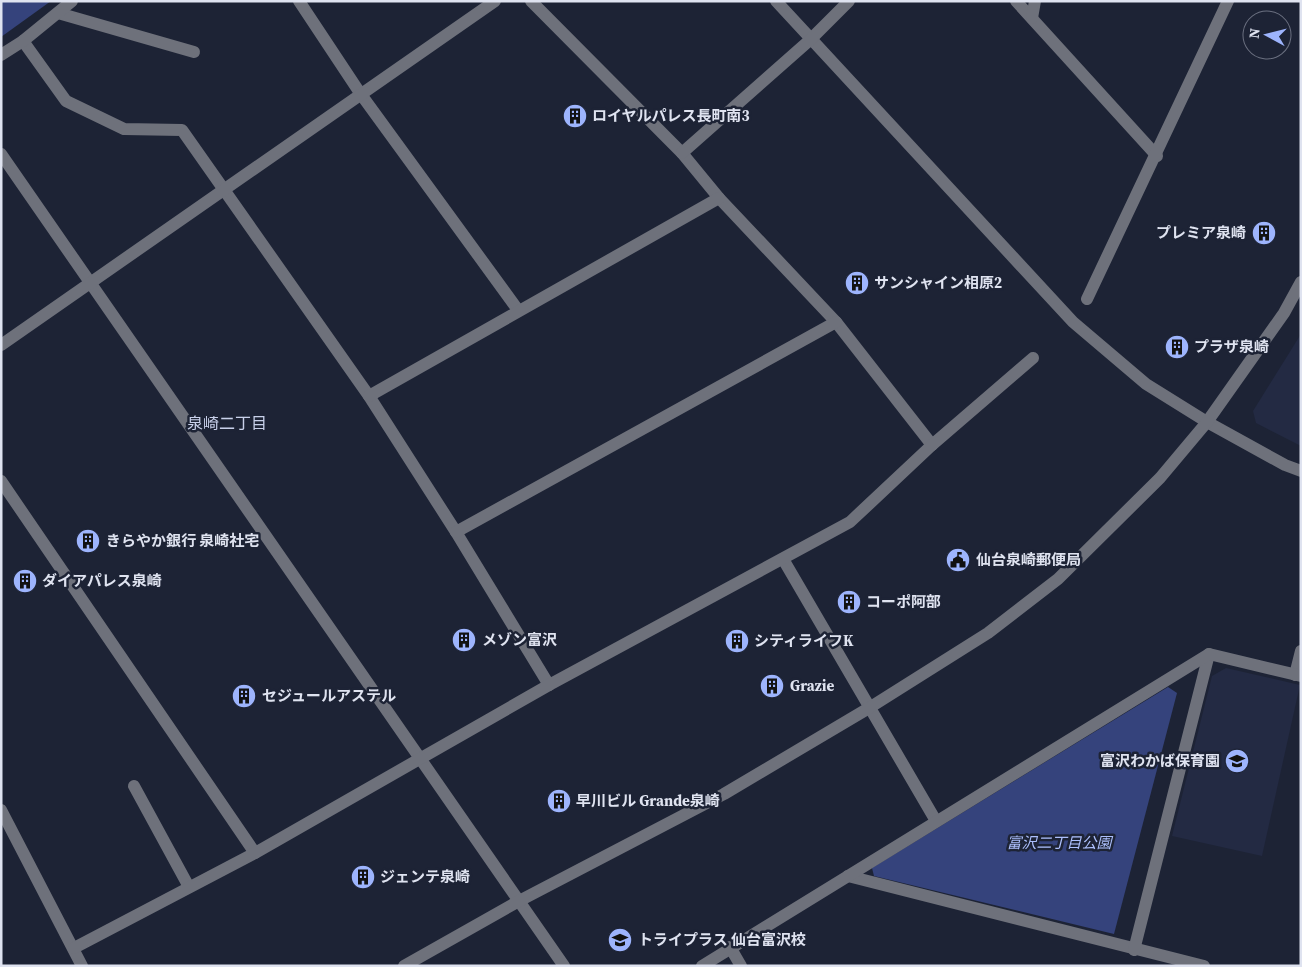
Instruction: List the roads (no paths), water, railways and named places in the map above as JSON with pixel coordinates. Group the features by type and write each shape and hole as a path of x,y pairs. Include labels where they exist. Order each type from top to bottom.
{"street":[{"path":"1,55 23,41 72,1"},
{"path":"299,1 360,93 518,310"},
{"path":"1,345 91,284 360,93 495,1"},
{"path":"531,1 682,153 720,198 836,322 932,445"},
{"path":"776,1 1073,322 1146,384 1207,422 1286,465 1301,471"},
{"path":"682,153 811,38 849,1"},
{"path":"1016,1 1156,156"},
{"path":"1032,18 1035,1"},
{"path":"1087,299 1228,1"},
{"path":"58,13 194,52"},
{"path":"23,41 66,102 124,129 182,130 369,396 456,532 549,685"},
{"path":"1,154 564,966"},
{"path":"369,396 518,310 720,198"},
{"path":"404,966 520,901 724,794 869,708 988,633 1058,579 1160,478 1207,422 1284,313 1301,282"},
{"path":"456,532 836,322"},
{"path":"74,948 255,853 549,685 850,522 932,445 1033,358"},
{"path":"1,481 255,853"},
{"path":"783,559 936,821"},
{"path":"702,966 730,947 1209,654 1298,675 1301,651"},
{"path":"1134,950 1209,654"},
{"path":"134,786 189,887"},
{"path":"1,810 82,966"},
{"path":"848,876 1134,950 1204,966"},
{"path":"730,947 741,966"}],"place":[{"name":"ロイヤルパレス長町南3","path":"575,116"},
{"name":"プレミア泉崎","path":"1264,233"},
{"name":"サンシャイン相原2","path":"857,283"},
{"name":"プラザ泉崎","path":"1177,347"},
{"name":"きらやか銀行 泉崎社宅","path":"88,541"},
{"name":"仙台泉崎郵便局","path":"958,560"},
{"name":"ダイアパレス泉崎","path":"25,581"},
{"name":"コーポ阿部","path":"849,602"},
{"name":"メゾン富沢","path":"464,640"},
{"name":"シティライフK","path":"737,641"},
{"name":"Grazie","path":"772,686"},
{"name":"セジュールアステル","path":"244,696"},
{"name":"富沢わかば保育園","path":"1237,761"},
{"name":"早川ビル Grande泉崎","path":"559,801"},
{"name":"ジェンテ泉崎","path":"363,877"},
{"name":"トライプラス 仙台富沢校","path":"620,940"}],"district":[{"name":"泉崎二丁目","path":"227,423"}],"park label":[{"name":"富沢二丁目公園","path":"1059,843"}]}
